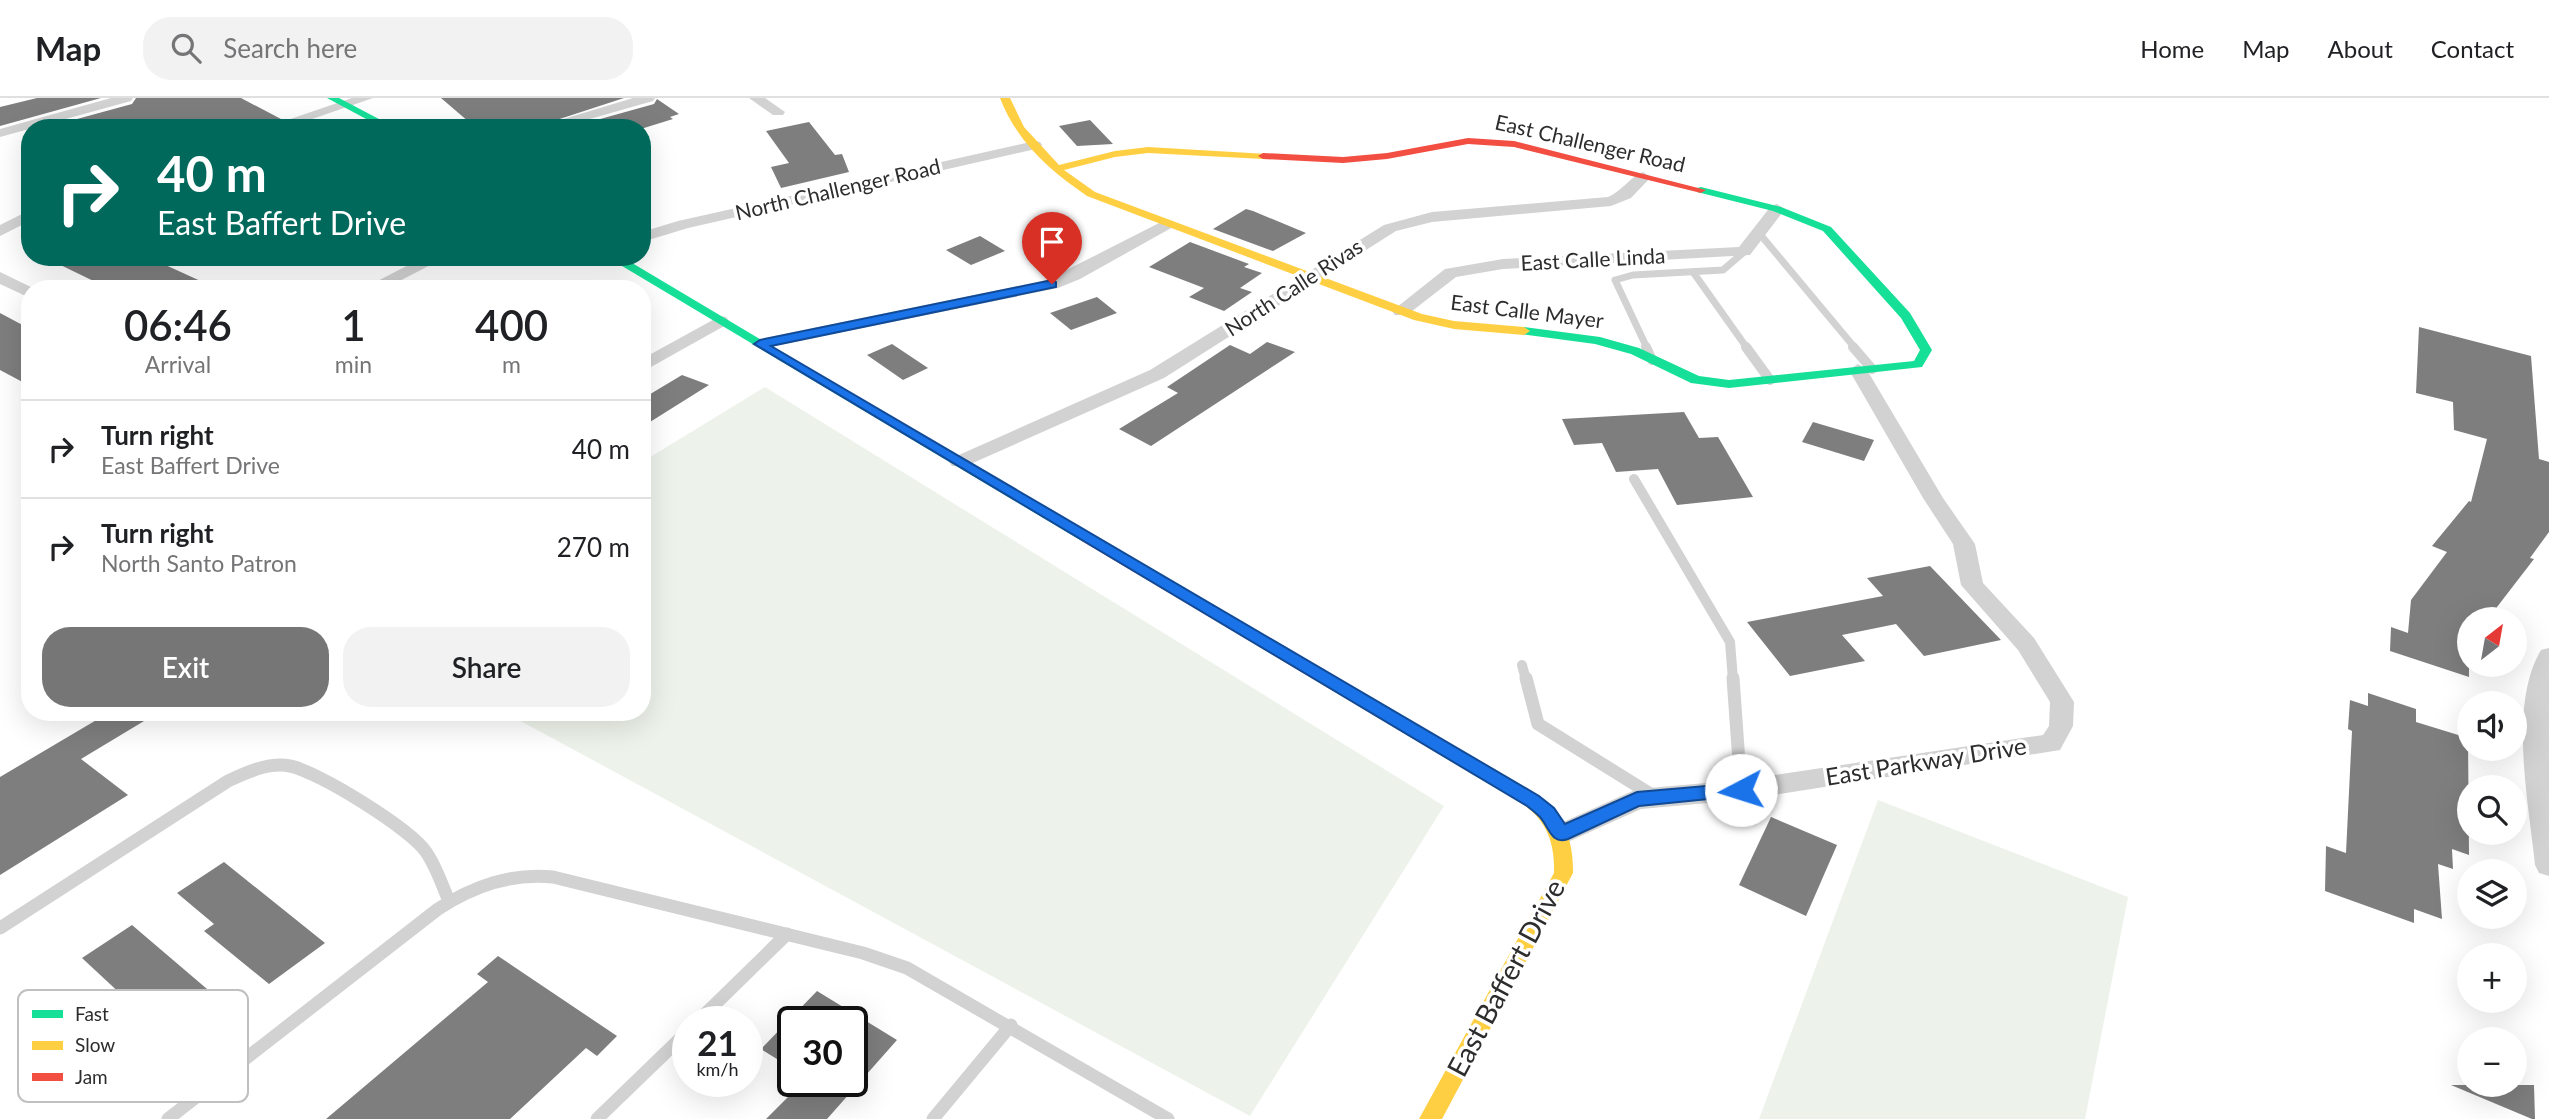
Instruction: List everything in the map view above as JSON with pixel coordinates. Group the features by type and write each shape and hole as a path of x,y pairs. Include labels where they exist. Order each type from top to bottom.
{"street":[{"path":"50,119 126,98"},
{"path":"332,98 375,119"},
{"path":"300,119 366,98"},
{"path":"573,119 648,98"},
{"path":"756,98 778,112"},
{"name":"East Calle Mayer","path":"1005,98 1016,127 1091,194 1401,311 1454,325 1562,334 1596,340 1635,351 1696,380 1729,384 1918,364 1926,350 1906,316 1827,229 1777,209"},
{"path":"0,133 21,127"},
{"name":"East Challenger Road","path":"1059,168 1132,151 1350,160 1477,141 1514,144 1777,209"},
{"name":"North Challenger Road","path":"651,234 697,221 1035,145"},
{"name":"North Calle Rivas","path":"959,462 1157,374 1313,278 1373,237 1399,225 1432,217 1611,201 1626,195 1643,177"},
{"path":"1744,252 1777,209"},
{"path":"0,231 21,220"},
{"path":"760,344 1052,284 1074,275 1167,224"},
{"name":"East Calle Linda","path":"1401,311 1451,273 1503,264 1744,252"},
{"path":"389,280 419,266"},
{"path":"628,266 1533,801 1547,813 1561,834 1637,799 1741,790"},
{"path":"0,277 21,288"},
{"path":"651,361 720,321"},
{"name":"East Parkway Drive","path":"1741,790 2051,743 2061,726 2062,702 2026,644 1972,585 1964,544 1933,498 1865,370"},
{"path":"2549,656 2538,696 2538,738 2549,866"},
{"name":"East Baffert Drive","path":"1430,1119 1563,873 1566,850 1561,834"}],"lane":[{"path":"1759,233 1865,370"},
{"path":"1652,360 1615,280 1633,275 1723,270 1744,252"},
{"path":"1693,272 1770,380"},
{"path":"1634,479 1730,642 1741,790"},
{"path":"1522,664 1538,724 1657,798"},
{"path":"0,928 228,781 257,769 278,765 302,768 412,837 426,852 449,901"},
{"path":"248,1057 449,901 496,880 542,876 863,953 907,968 1011,1025 1168,1119"},
{"path":"712,1006 786,934"},
{"path":"933,1119 1011,1025"},
{"path":"597,1119 672,1046"},
{"path":"168,1119 190,1102"}],"shaded area":[{"path":"765,387 1444,806 1250,1116 521,721 651,721 651,457"},
{"path":"1878,800 2128,897 2085,1119 1759,1119"}],"building":[{"path":"37,98 101,98 0,126 0,107"},
{"path":"136,98 241,98 281,119 77,119 132,104"},
{"path":"441,98 624,98 560,119 466,119"},
{"path":"657,99 679,114 670,117 673,119 651,126 651,119 600,119 654,104"},
{"path":"1090,120 1113,144 1077,146 1059,126"},
{"path":"809,122 835,155 842,154 849,172 781,188 771,167 789,163 766,131"},
{"path":"1246,209 1306,233 1273,251 1213,229"},
{"path":"980,236 1005,251 971,265 946,250"},
{"path":"1190,242 1249,264 1244,267 1262,273 1240,288 1252,292 1224,311 1189,297 1204,288 1149,267"},
{"path":"63,266 168,266 198,280 91,280"},
{"path":"1097,297 1117,313 1071,330 1050,313"},
{"path":"0,313 21,324 21,381 0,370"},
{"path":"2419,327 2531,356 2539,459 2549,462 2549,532 2530,558 2534,559 2497,607 2457,607 2457,673 2390,651 2391,627 2408,633 2411,600 2447,552 2432,546 2469,501 2471,502 2487,439 2454,430 2453,402 2416,393"},
{"path":"1267,342 1295,352 1151,446 1119,429 1178,393 1167,387 1230,345 1250,354"},
{"path":"892,344 928,368 903,380 867,355"},
{"path":"682,375 709,385 651,421 651,394"},
{"path":"1684,412 1699,438 1718,437 1753,497 1677,505 1658,469 1616,472 1602,443 1574,445 1562,419"},
{"path":"1813,422 1874,440 1864,461 1802,442"},
{"path":"1930,566 2001,640 1924,656 1896,624 1842,635 1865,661 1790,676 1747,622 1883,596 1867,578"},
{"path":"2368,693 2416,709 2416,722 2457,735 2457,761 2468,761 2468,775 2457,775 2457,845 2469,845 2469,855 2452,849 2453,869 2438,864 2442,919 2414,909 2414,923 2325,891 2326,846 2346,853 2352,731 2348,729 2350,700 2368,706"},
{"path":"95,721 144,721 81,759 128,795 0,875 0,777"},
{"path":"1771,817 1837,845 1806,916 1739,885"},
{"path":"224,862 325,943 269,984 204,931 214,924 177,893"},
{"path":"132,925 208,990 116,990 82,958"},
{"path":"498,956 617,1036 597,1056 586,1048 510,1119 326,1119 488,982 477,974"},
{"path":"817,991 841,1006 803,1006"},
{"path":"868,1022 897,1040 868,1073"},
{"path":"777,1032 777,1059 763,1050"},
{"path":"2527,1085 2534,1085 2535,1119 2480,1097 2527,1097"},
{"path":"788,1097 846,1097 827,1119 766,1119"}],"traffic: fast":[{"path":"332,98 373,119"},
{"path":"1524,331 1596,340 1635,351 1696,380 1729,384 1918,364 1926,350 1906,316 1827,229 1777,209 1701,190"},
{"path":"628,266 1087,538"}],"traffic: slow":[{"path":"1005,98 1029,141 1052,165 1091,194 1418,317 1454,325 1524,331"},
{"path":"1059,168 1115,154 1148,150 1263,156"},
{"path":"1430,1119 1563,873 1564,853 1560,836 1552,821 1542,809 1482,771"}],"traffic: jam":[{"path":"1263,156 1343,160 1387,156 1468,141 1514,144 1701,190"},
{"path":"1087,538 1482,771"}],"route":[{"path":"1052,284 760,344 1533,801 1553,820 1561,834 1637,799 1741,790"}]}
